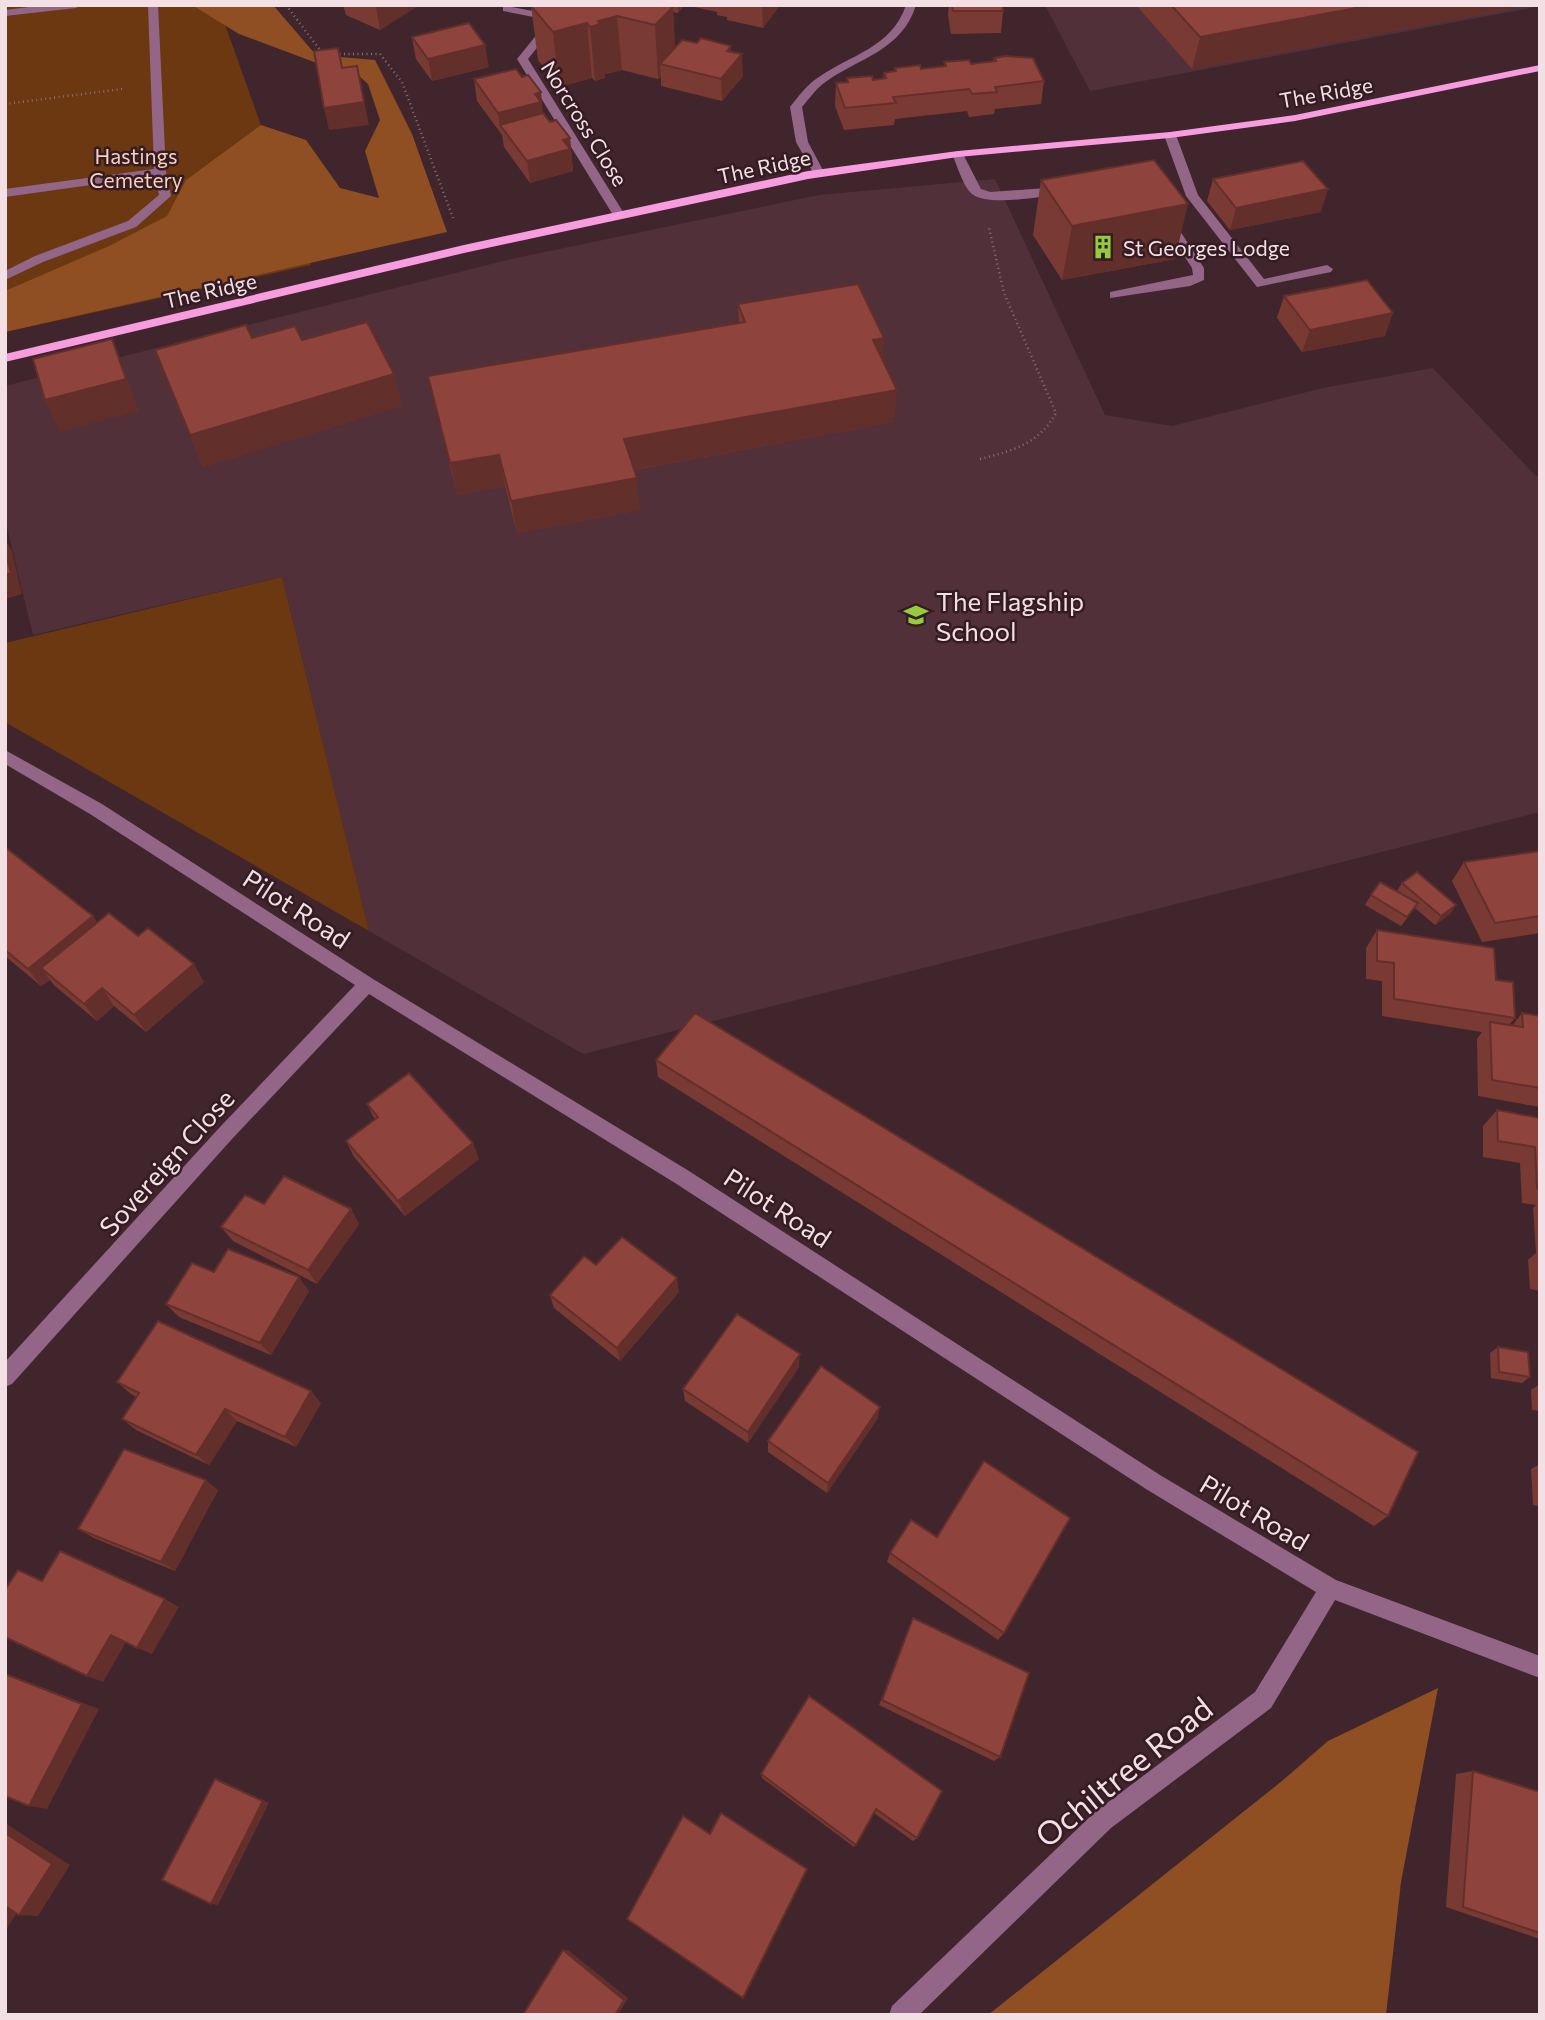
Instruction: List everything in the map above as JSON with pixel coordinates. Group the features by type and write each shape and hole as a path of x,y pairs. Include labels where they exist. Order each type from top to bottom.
{"main road":[{"name":"The Ridge","path":"5,358 464,249 819,174 958,154 1170,135 1295,118 1540,68"}],"street":[{"path":"5,13 76,5"},
{"path":"5,276 39,259 132,224 165,197 160,172 153,5"},
{"path":"819,174 802,142 796,107 817,83 884,46 910,16 911,5"},
{"name":"Norcross Close","path":"507,9 568,22"},
{"name":"Norcross Close","path":"555,19 522,59 619,215"},
{"path":"1170,135 1192,196 1261,284 1328,269"},
{"path":"958,154 976,191 989,196 1069,190"},
{"path":"5,193 160,172"},
{"path":"1114,295 1190,282 1200,277 1198,268 1162,212"},
{"name":"Pilot Road","path":"5,756 96,809 367,984 682,1177 1153,1482 1330,1588 1540,1667"},
{"name":"Sovereign Close","path":"5,1377 226,1133 367,984"},
{"name":"Ochiltree Road","path":"901,2015 1103,1820 1263,1700 1330,1588"}],"path":[{"path":"286,5 323,54 380,54 402,82 464,249"},
{"path":"5,104 156,84"},
{"path":"976,191 986,216 1003,293 1056,413 1048,431 1024,447 980,459"}],"shaded area":[{"path":"192,5 273,5 316,55 375,60 412,134 447,232 5,332 5,291 109,246 167,216 186,180 261,125 306,140 340,188 379,198 365,151 380,120 368,84 350,68 314,62 239,34"},
{"path":"1045,5 1540,5 1540,6 1090,91"},
{"name":"The Flagship School","path":"995,179 1105,415 1172,426 1323,388 1433,368 1536,476 1540,476 1540,812 583,1054 369,931 282,577 33,635 5,519 5,386 511,259 819,195"},
{"path":"1438,1688 1401,1882 1386,2015 988,2015 1282,1781 1328,1741"}],"green space":[{"name":"Hastings Cemetery","path":"5,5 218,5 311,265 5,332"},
{"path":"282,577 369,931 5,722 5,643"}],"building":[{"path":"952,5 1002,5 1003,11 953,11"},
{"path":"1171,5 1372,5 1200,37"},
{"path":"531,6 673,7 655,25 617,16 598,21 600,24 590,27 587,23 553,32"},
{"path":"469,23 485,45 428,59 412,37"},
{"path":"701,38 731,46 727,51 742,54 721,79 660,64 682,40 697,43"},
{"path":"338,48 342,68 357,66 364,102 324,108 314,51"},
{"path":"994,58 1033,58 1044,81 995,87 997,92 972,94 969,89 893,97 896,103 845,108 836,83 848,82 847,78 886,78 884,73 896,71 895,68 920,65 921,69 946,66 944,62 969,60 971,64 996,61"},
{"path":"516,69 522,77 528,75 541,92 535,94 541,102 498,113 474,79"},
{"path":"543,113 550,122 556,120 570,138 563,140 570,149 527,161 500,125"},
{"path":"1154,160 1188,204 1072,226 1041,180"},
{"path":"1303,161 1328,189 1236,208 1213,179"},
{"path":"1367,280 1393,313 1310,330 1284,296"},
{"path":"858,284 884,338 873,340 897,390 624,439 637,478 511,501 499,455 450,463 428,376 745,322 738,304"},
{"path":"367,322 394,374 190,435 155,350 246,325 252,338 295,326 302,340"},
{"path":"112,339 126,379 45,400 33,359"},
{"path":"5,551 11,573 5,575"},
{"path":"5,847 93,916 28,969 5,950"},
{"path":"1540,851 1540,916 1495,923 1464,862"},
{"path":"1417,872 1456,905 1441,916 1402,883"},
{"path":"1380,882 1418,903 1407,917 1371,895"},
{"path":"109,913 138,936 148,928 194,964 134,1015 102,988 84,1004 41,968"},
{"path":"1377,930 1494,948 1496,980 1513,982 1515,1018 1394,999 1394,963 1377,961"},
{"path":"695,1013 1418,1452 1388,1516 656,1060"},
{"path":"1522,1013 1540,1016 1540,1088 1492,1080 1490,1022 1523,1027"},
{"path":"409,1073 473,1143 398,1201 346,1141 378,1117 367,1104"},
{"path":"1497,1110 1540,1118 1540,1189 1537,1188 1535,1147 1498,1141"},
{"path":"284,1176 351,1209 308,1270 221,1227 245,1195 264,1204"},
{"path":"622,1237 677,1278 617,1348 550,1295 584,1256 596,1265"},
{"path":"228,1249 299,1277 260,1343 166,1304 192,1263 214,1272"},
{"path":"737,1314 800,1354 748,1432 683,1389"},
{"path":"158,1321 311,1391 285,1437 225,1409 196,1455 122,1419 139,1393 117,1382"},
{"path":"1498,1347 1528,1352 1530,1377 1499,1372"},
{"path":"821,1366 880,1407 828,1483 768,1441"},
{"path":"124,1449 206,1480 161,1562 78,1529"},
{"path":"984,1461 1070,1518 1004,1633 890,1553 911,1520 937,1537"},
{"path":"60,1551 165,1599 137,1648 111,1635 87,1676 5,1637 5,1590 18,1570 42,1581"},
{"path":"913,1618 1029,1673 1000,1757 882,1700"},
{"path":"5,1674 82,1704 29,1806 5,1796"},
{"path":"809,1696 942,1791 917,1838 876,1809 856,1845 761,1774"},
{"path":"1473,1771 1540,1792 1540,1933 1463,1907"},
{"path":"215,1779 263,1801 211,1904 162,1880"},
{"path":"721,1813 807,1869 743,1998 627,1919 683,1816 710,1834"},
{"path":"5,1833 52,1864 19,1915 5,1906"},
{"path":"563,1950 624,2000 615,2015 523,2015"}],"place":[{"name":"St Georges Lodge","path":"1103,247"},
{"name":"The Flagship School","path":"916,615"}]}
